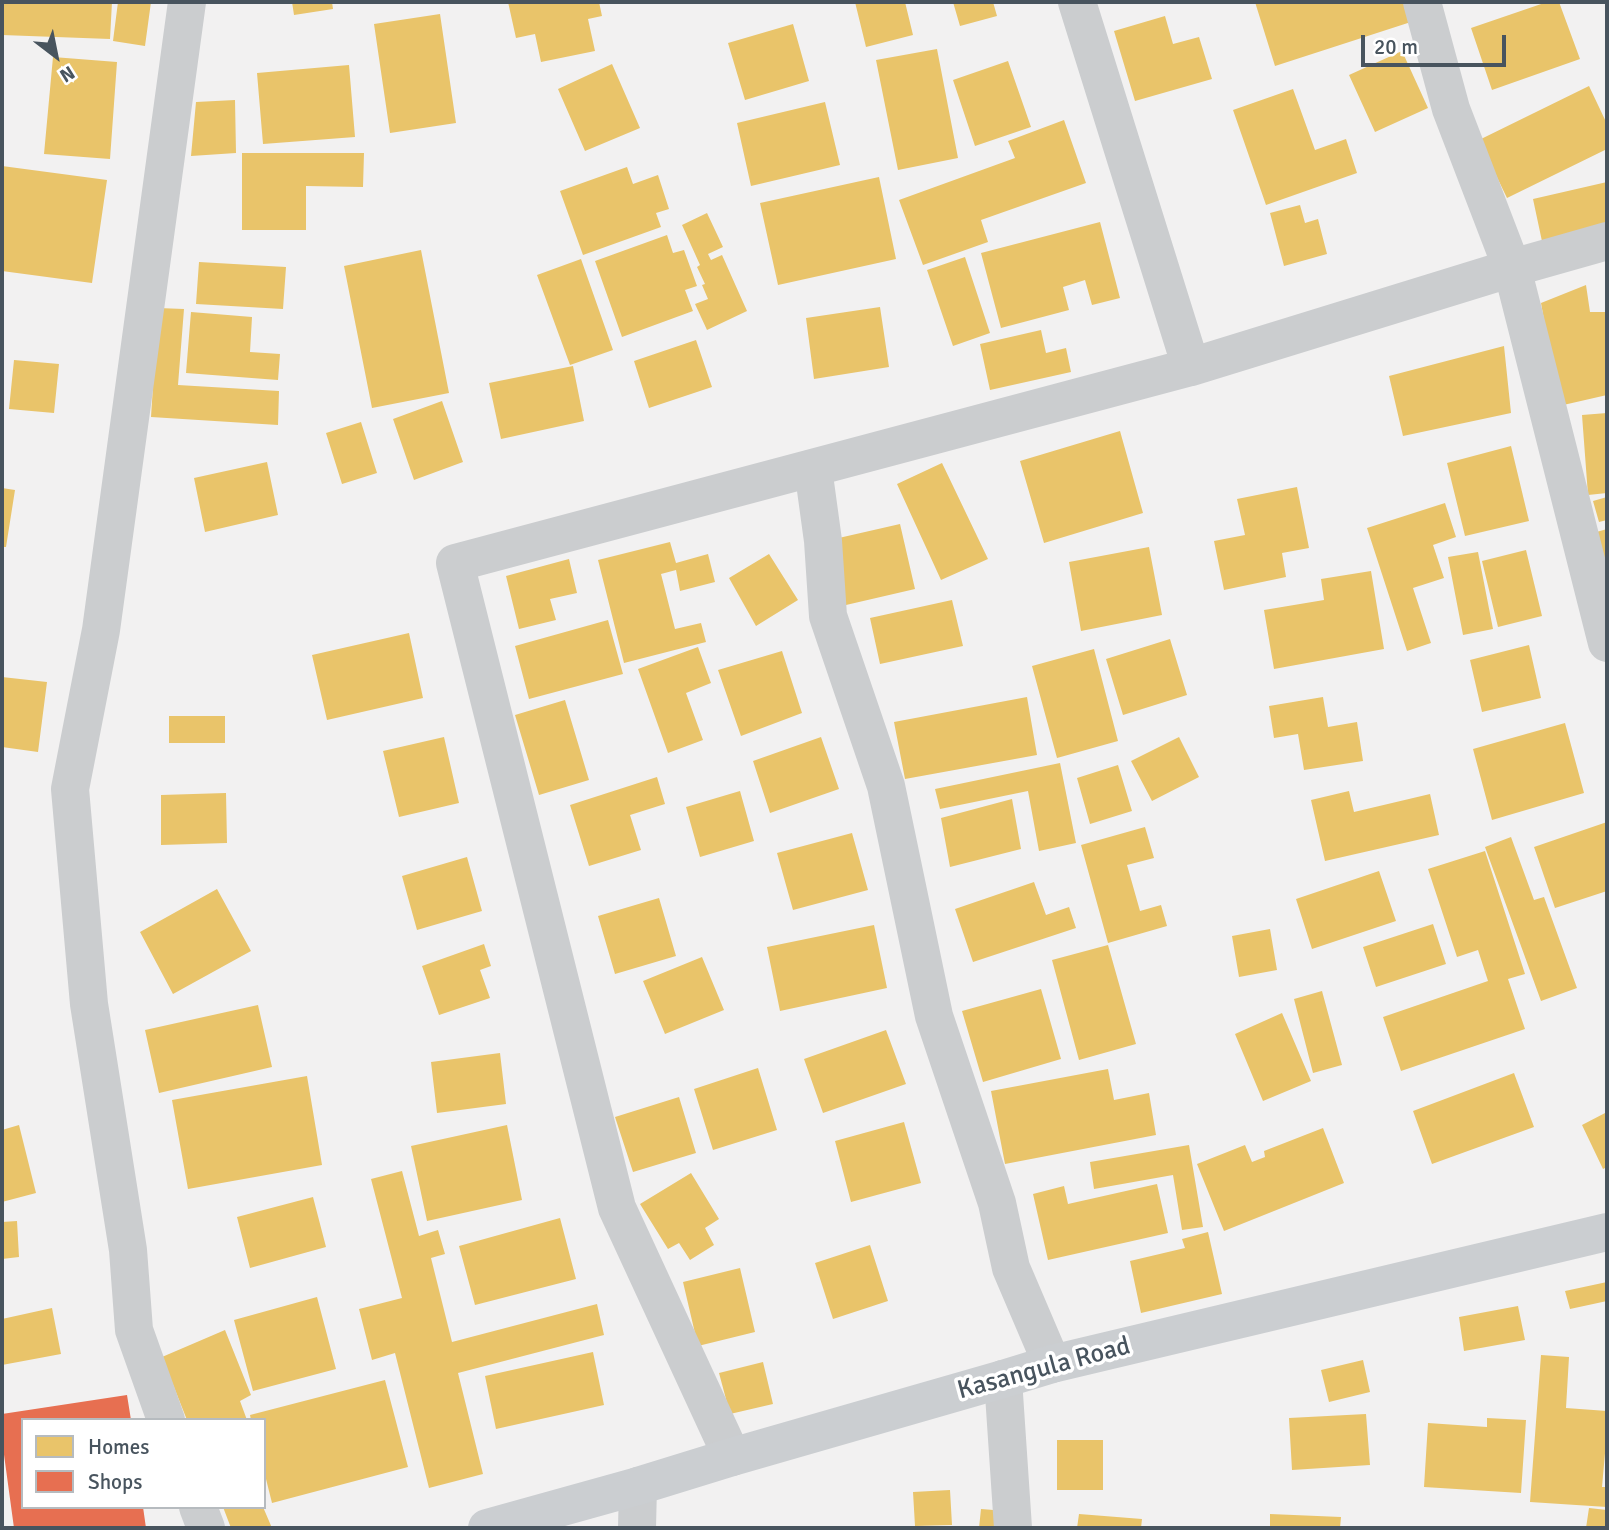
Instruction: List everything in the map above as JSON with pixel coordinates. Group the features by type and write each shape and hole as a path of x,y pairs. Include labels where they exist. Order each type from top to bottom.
{"main road":[{"name":"Kasangula Road","path":"487,1528 1052,1364 1607,1232"}],"street":[{"path":"165,1418 134,1329 128,1250 89,1004 70,789 101,630 187,2"},
{"path":"1077,2 1191,367"},
{"path":"1422,2 1451,109 1513,268 1607,643"},
{"path":"732,1457 617,1208 455,563 1191,367 1607,241"},
{"path":"813,468 823,541 828,616 886,786 934,1016 997,1203 1012,1268 1052,1364"},
{"path":"1003,1379 1013,1528"},
{"path":"637,1528 638,1486"},
{"path":"199,1509 206,1528"}],"building: Homes":[{"path":"2,2 112,2 110,39 2,35"},
{"path":"118,2 151,2 145,46 113,41"},
{"path":"292,2 332,2 333,9 294,15"},
{"path":"508,2 599,2 602,16 588,19 595,51 541,62 535,34 516,38"},
{"path":"855,2 905,2 913,35 866,47"},
{"path":"953,2 993,2 997,16 960,26"},
{"path":"1255,2 1408,2 1414,21 1275,66"},
{"path":"1547,2 1559,2 1580,59 1492,90 1471,28"},
{"path":"440,14 456,123 390,133 374,24"},
{"path":"1165,16 1173,44 1199,37 1212,79 1135,101 1114,31"},
{"path":"793,24 809,81 745,100 728,43"},
{"path":"937,49 958,158 898,170 876,60"},
{"path":"1402,51 1428,108 1375,132 1349,75"},
{"path":"53,57 117,62 110,159 44,154"},
{"path":"1008,61 1031,127 975,146 953,80"},
{"path":"612,64 640,128 585,151 558,89"},
{"path":"349,65 355,137 263,144 257,73"},
{"path":"1589,86 1607,124 1607,149 1507,198 1479,140"},
{"path":"1293,89 1315,150 1346,139 1357,173 1266,205 1233,110"},
{"path":"235,100 236,153 191,156 196,102"},
{"path":"825,102 840,165 751,186 737,123"},
{"path":"1064,120 1086,183 981,220 988,242 923,265 899,200 1015,158 1008,141"},
{"path":"242,153 364,153 363,187 306,186 306,230 242,230"},
{"path":"2,166 107,180 92,283 2,271"},
{"path":"627,167 633,184 658,175 669,209 656,213 661,227 583,255 560,191"},
{"path":"879,177 896,259 778,285 760,203"},
{"path":"1607,182 1607,231 1543,246 1533,199"},
{"path":"1300,205 1305,223 1318,219 1327,254 1284,266 1270,213"},
{"path":"707,213 723,247 708,254 711,260 722,255 747,311 707,330 695,304 708,299 702,285 705,284 697,267 700,265 682,225"},
{"path":"1100,222 1120,298 1092,305 1085,280 1063,287 1069,310 1001,328 981,253"},
{"path":"667,235 673,253 684,250 697,286 685,290 693,311 622,337 595,261"},
{"path":"421,250 449,393 372,408 344,266"},
{"path":"965,257 990,333 953,346 927,270"},
{"path":"581,259 613,350 570,365 537,275"},
{"path":"199,262 286,267 283,309 196,304"},
{"path":"1586,285 1590,312 1607,312 1607,395 1559,406 1541,303"},
{"path":"880,307 889,367 814,379 806,318"},
{"path":"158,308 184,309 178,385 279,391 278,425 151,417"},
{"path":"191,312 252,317 250,352 280,354 278,380 186,373"},
{"path":"1041,330 1046,353 1066,348 1071,372 990,390 980,344"},
{"path":"696,340 712,387 649,408 634,361"},
{"path":"1504,346 1511,413 1403,436 1389,376"},
{"path":"14,360 59,364 54,413 9,409"},
{"path":"573,366 584,421 501,439 489,383"},
{"path":"442,401 463,462 414,480 393,419"},
{"path":"1607,413 1607,493 1588,495 1582,415"},
{"path":"361,422 377,473 342,484 326,433"},
{"path":"1120,431 1143,513 1044,543 1020,461"},
{"path":"1511,446 1529,521 1465,536 1447,463"},
{"path":"267,462 278,515 205,532 194,478"},
{"path":"942,463 988,559 941,580 897,484"},
{"path":"1297,487 1309,548 1282,553 1286,577 1224,590 1214,541 1245,535 1237,499"},
{"path":"2,488 15,490 6,547 2,547"},
{"path":"1607,497 1607,520 1599,522 1593,501"},
{"path":"1445,503 1456,537 1433,545 1444,578 1413,588 1431,643 1407,651 1367,528"},
{"path":"900,524 915,589 846,605 830,540"},
{"path":"1607,529 1607,572 1593,533"},
{"path":"670,542 676,563 708,554 715,582 680,591 676,570 661,574 675,629 701,623 706,642 624,663 598,560"},
{"path":"1149,547 1162,615 1081,631 1069,562"},
{"path":"1526,550 1542,616 1498,627 1482,561"},
{"path":"1478,552 1493,629 1463,635 1448,557"},
{"path":"769,554 798,600 756,626 729,578"},
{"path":"569,559 577,593 550,599 556,620 519,629 506,576"},
{"path":"1371,571 1384,649 1274,669 1264,610 1324,600 1321,579"},
{"path":"952,600 963,646 880,664 870,618"},
{"path":"608,620 623,674 529,699 515,646"},
{"path":"409,633 423,698 327,720 312,655"},
{"path":"1170,639 1187,695 1123,715 1106,659"},
{"path":"1529,645 1541,698 1482,712 1470,660"},
{"path":"698,647 711,683 686,693 703,740 668,753 638,669"},
{"path":"1094,649 1118,741 1057,758 1032,666"},
{"path":"782,651 802,713 741,736 718,670"},
{"path":"2,677 47,682 38,752 2,747"},
{"path":"1027,697 1037,755 905,779 894,722"},
{"path":"1323,697 1328,727 1357,722 1363,761 1304,770 1298,734 1274,738 1269,706"},
{"path":"565,700 589,780 539,795 515,715"},
{"path":"169,716 225,716 225,743 169,743"},
{"path":"1565,723 1584,793 1492,820 1473,749"},
{"path":"444,737 459,803 399,817 383,751"},
{"path":"821,737 839,789 770,813 753,761"},
{"path":"1179,737 1199,777 1152,801 1131,761"},
{"path":"1060,763 1076,843 1039,851 1028,791 940,809 935,789"},
{"path":"1118,765 1132,811 1090,824 1077,778"},
{"path":"657,777 665,804 630,815 641,850 589,866 570,805"},
{"path":"740,791 754,841 700,857 686,807"},
{"path":"1349,791 1354,812 1430,794 1439,835 1325,861 1311,800"},
{"path":"226,793 227,843 161,845 161,795"},
{"path":"1012,799 1021,849 950,867 941,818"},
{"path":"1607,822 1607,891 1555,908 1534,847"},
{"path":"1145,827 1154,858 1127,865 1140,911 1161,905 1167,926 1108,943 1081,845"},
{"path":"852,833 868,890 793,910 777,853"},
{"path":"1511,837 1534,900 1544,897 1577,988 1541,1001 1485,847"},
{"path":"1485,851 1525,974 1508,979 1525,1029 1401,1071 1383,1017 1488,981 1478,950 1457,957 1428,869"},
{"path":"467,857 482,911 417,930 402,876"},
{"path":"1379,871 1396,921 1312,949 1296,899"},
{"path":"1034,882 1046,915 1069,907 1076,928 973,962 955,909"},
{"path":"217,889 251,951 173,994 140,932"},
{"path":"659,898 676,956 615,974 598,916"},
{"path":"1433,924 1446,964 1376,987 1363,947"},
{"path":"874,925 887,988 780,1011 767,947"},
{"path":"1270,929 1277,970 1239,977 1232,936"},
{"path":"484,944 491,966 480,970 490,998 439,1015 422,966"},
{"path":"1108,945 1136,1044 1079,1060 1052,960"},
{"path":"702,957 724,1010 665,1034 643,981"},
{"path":"1041,989 1061,1059 983,1082 962,1011"},
{"path":"1322,991 1342,1065 1313,1073 1294,999"},
{"path":"258,1005 272,1067 159,1093 145,1030"},
{"path":"1282,1013 1311,1081 1263,1101 1235,1034"},
{"path":"886,1030 906,1084 823,1113 804,1059"},
{"path":"500,1053 506,1104 437,1113 431,1062"},
{"path":"758,1068 777,1130 713,1150 694,1089"},
{"path":"1108,1069 1114,1100 1149,1093 1156,1135 1005,1164 991,1091"},
{"path":"1514,1073 1534,1127 1432,1164 1413,1111"},
{"path":"307,1076 322,1165 188,1189 172,1100"},
{"path":"679,1097 696,1153 633,1172 615,1117"},
{"path":"1607,1112 1607,1167 1603,1169 1582,1125"},
{"path":"904,1122 921,1183 851,1202 835,1141"},
{"path":"19,1125 36,1193 2,1202 2,1130"},
{"path":"507,1125 522,1200 427,1221 411,1146"},
{"path":"1323,1128 1344,1183 1224,1231 1197,1164 1245,1145 1252,1162 1265,1157 1264,1151"},
{"path":"1189,1145 1203,1227 1182,1230 1173,1175 1094,1189 1090,1162"},
{"path":"402,1171 419,1236 438,1230 445,1254 431,1258 452,1342 597,1304 604,1335 458,1373 483,1474 429,1488 395,1353 372,1360 359,1309 402,1298 371,1179"},
{"path":"691,1173 719,1219 705,1228 714,1245 690,1260 679,1243 668,1249 640,1204"},
{"path":"1157,1184 1168,1233 1048,1260 1033,1194 1064,1186 1068,1204"},
{"path":"313,1197 326,1247 250,1268 237,1217"},
{"path":"560,1218 576,1279 475,1305 459,1246"},
{"path":"17,1221 19,1257 2,1259 2,1222"},
{"path":"1208,1232 1222,1294 1141,1313 1130,1261 1185,1248 1182,1239"},
{"path":"870,1245 888,1301 833,1319 815,1263"},
{"path":"740,1268 755,1332 698,1346 683,1282"},
{"path":"1607,1282 1607,1301 1570,1309 1565,1291"},
{"path":"317,1297 336,1369 253,1391 234,1320"},
{"path":"1518,1306 1525,1340 1464,1351 1459,1317"},
{"path":"52,1308 61,1354 2,1365 2,1319"},
{"path":"225,1330 251,1395 240,1401 246,1418 186,1418 162,1357"},
{"path":"593,1352 604,1405 496,1429 485,1376"},
{"path":"1541,1355 1569,1357 1566,1408 1607,1411 1602,1487 1607,1487 1607,1507 1530,1502"},
{"path":"1363,1360 1370,1392 1329,1402 1321,1370"},
{"path":"763,1362 773,1404 730,1414 719,1373"},
{"path":"385,1380 408,1467 272,1503 266,1479 266,1418 251,1418 250,1415"},
{"path":"1366,1414 1370,1465 1292,1470 1289,1418"},
{"path":"1487,1418 1526,1420 1521,1493 1424,1487 1428,1423 1487,1427"},
{"path":"1057,1440 1103,1440 1103,1490 1057,1490"},
{"path":"950,1490 952,1525 915,1526 913,1492"},
{"path":"1589,1508 1607,1510 1607,1528 1586,1528"},
{"path":"224,1509 264,1509 272,1528 231,1528"},
{"path":"981,1509 1006,1511 1004,1528 979,1528"},
{"path":"1079,1514 1142,1519 1141,1528 1077,1528"},
{"path":"1270,1514 1341,1517 1340,1528 1270,1528"}],"building: Shops":[{"path":"127,1395 131,1418 21,1418 21,1509 143,1509 146,1528 14,1528 2,1440 2,1414"}]}
